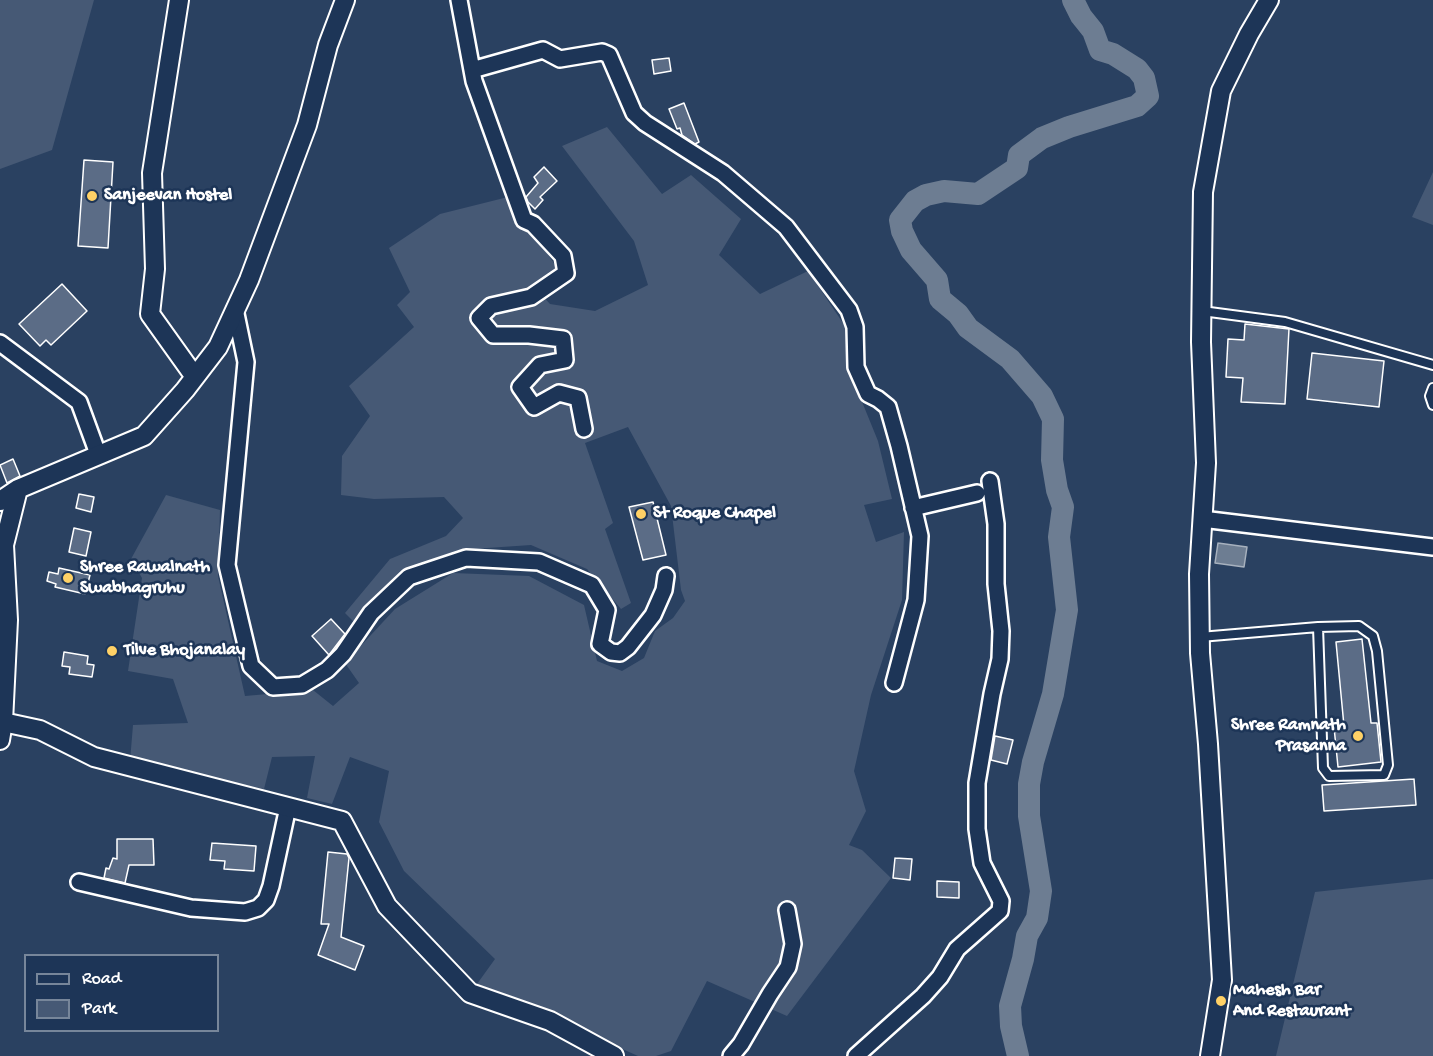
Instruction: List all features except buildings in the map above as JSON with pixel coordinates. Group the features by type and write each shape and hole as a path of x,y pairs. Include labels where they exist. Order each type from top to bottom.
{"street":[{"path":"179,0 152,173 155,269 150,314 195,377"},
{"path":"0,501 18,489 144,436 218,347 249,280 307,125 328,45 345,0"},
{"path":"459,0 474,81 524,219 533,224 563,256 566,273 531,297 491,306 479,318 493,335 529,335 563,339 565,360 540,365 520,387 534,407 559,393 578,398 584,429"},
{"path":"1210,1056 1221,980 1209,744 1200,637 1199,574 1206,463 1201,342 1203,192 1221,91 1249,34 1269,0"},
{"path":"472,70 543,50 560,59 602,52 609,55 634,113 645,123 723,173 786,227 849,310 855,327 856,367 867,394 888,407 920,537 916,600 894,683"},
{"path":"235,309 246,362 227,565 251,666 273,687 302,685 327,670 343,654 371,613 409,577 466,558 539,562 592,585 607,610 600,644 611,652 620,653 628,647 653,615 664,590 666,576"},
{"path":"0,343 79,402 98,454"},
{"path":"856,1056 923,996 940,977 957,949 1000,911 1001,901 982,863 977,829 977,783 1000,659 996,524 990,481"},
{"path":"0,740 8,620 2,544 18,489"},
{"path":"913,508 977,493"},
{"path":"1202,519 1433,546"},
{"path":"3,722 40,730 94,757 342,821 387,906 470,993 550,1021 614,1056"},
{"path":"79,882 191,908 245,912 258,908 266,900 271,886 288,807"},
{"path":"731,1056 741,1044 788,967 793,944 787,910"}],"lane":[{"path":"1202,311 1285,322 1433,365"},
{"path":"1433,388 1430,396 1433,405"},
{"path":"1200,637 1318,627 1359,626 1373,636 1377,651 1388,765 1384,775 1329,776 1323,768 1318,627"}],"green space":[{"path":"0,0 94,0 52,150 0,169"},
{"path":"607,127 662,194 691,175 741,219 719,255 760,294 808,271 847,329 856,387 878,441 892,499 864,505 876,542 904,532 902,600 871,695 854,771 866,811 849,845 862,850 891,878 787,1016 707,981 671,1051 656,1056 638,1056 477,984 495,959 404,871 379,822 389,771 350,757 332,804 307,798 315,756 272,757 264,789 130,761 133,725 188,723 173,679 128,671 142,578 131,559 166,495 220,510 218,576 245,696 313,690 333,706 359,683 345,663 395,609 453,573 529,576 584,605 597,661 622,671 644,658 655,631 673,618 685,601 681,590 671,506 628,427 585,443 613,523 605,529 631,603 621,609 587,569 531,545 458,550 406,569 356,624 345,613 390,559 446,536 463,518 444,497 374,499 341,495 342,456 370,416 349,386 414,327 397,305 410,292 389,248 440,214 508,197 558,269 537,290 550,304 595,311 648,285 634,241 562,146"},
{"path":"1433,172 1433,225 1412,217"},
{"path":"1433,879 1433,1056 1276,1056 1315,892"}],"shaded area":[{"path":"1218,543 1247,547 1244,567 1215,563"}],"waterway":[{"path":"1018,1056 1011,1026 1010,1006 1027,936 1037,918 1041,891 1029,816 1029,784 1033,762 1053,694 1067,610 1059,537 1063,507 1057,490 1052,460 1053,419 1042,396 1010,359 968,328 958,314 940,299 937,280 911,250 902,231 900,220 915,201 926,195 944,191 978,194 1017,168 1019,155 1042,138 1069,127 1137,106 1148,96 1144,78 1137,69 1113,54 1100,50 1093,31 1081,16 1073,0"}],"place":[{"name":"Sanjeevan Hostel","path":"92,196"},
{"name":"St Roque Chapel","path":"641,514"},
{"name":"Shree Rawalnath Swabhagruhu","path":"68,578"},
{"name":"Tilve Bhojanalay","path":"112,651"},
{"name":"Shree Ramnath Prasanna","path":"1358,736"},
{"name":"Mahesh Bar And Restaurant","path":"1221,1001"}]}
